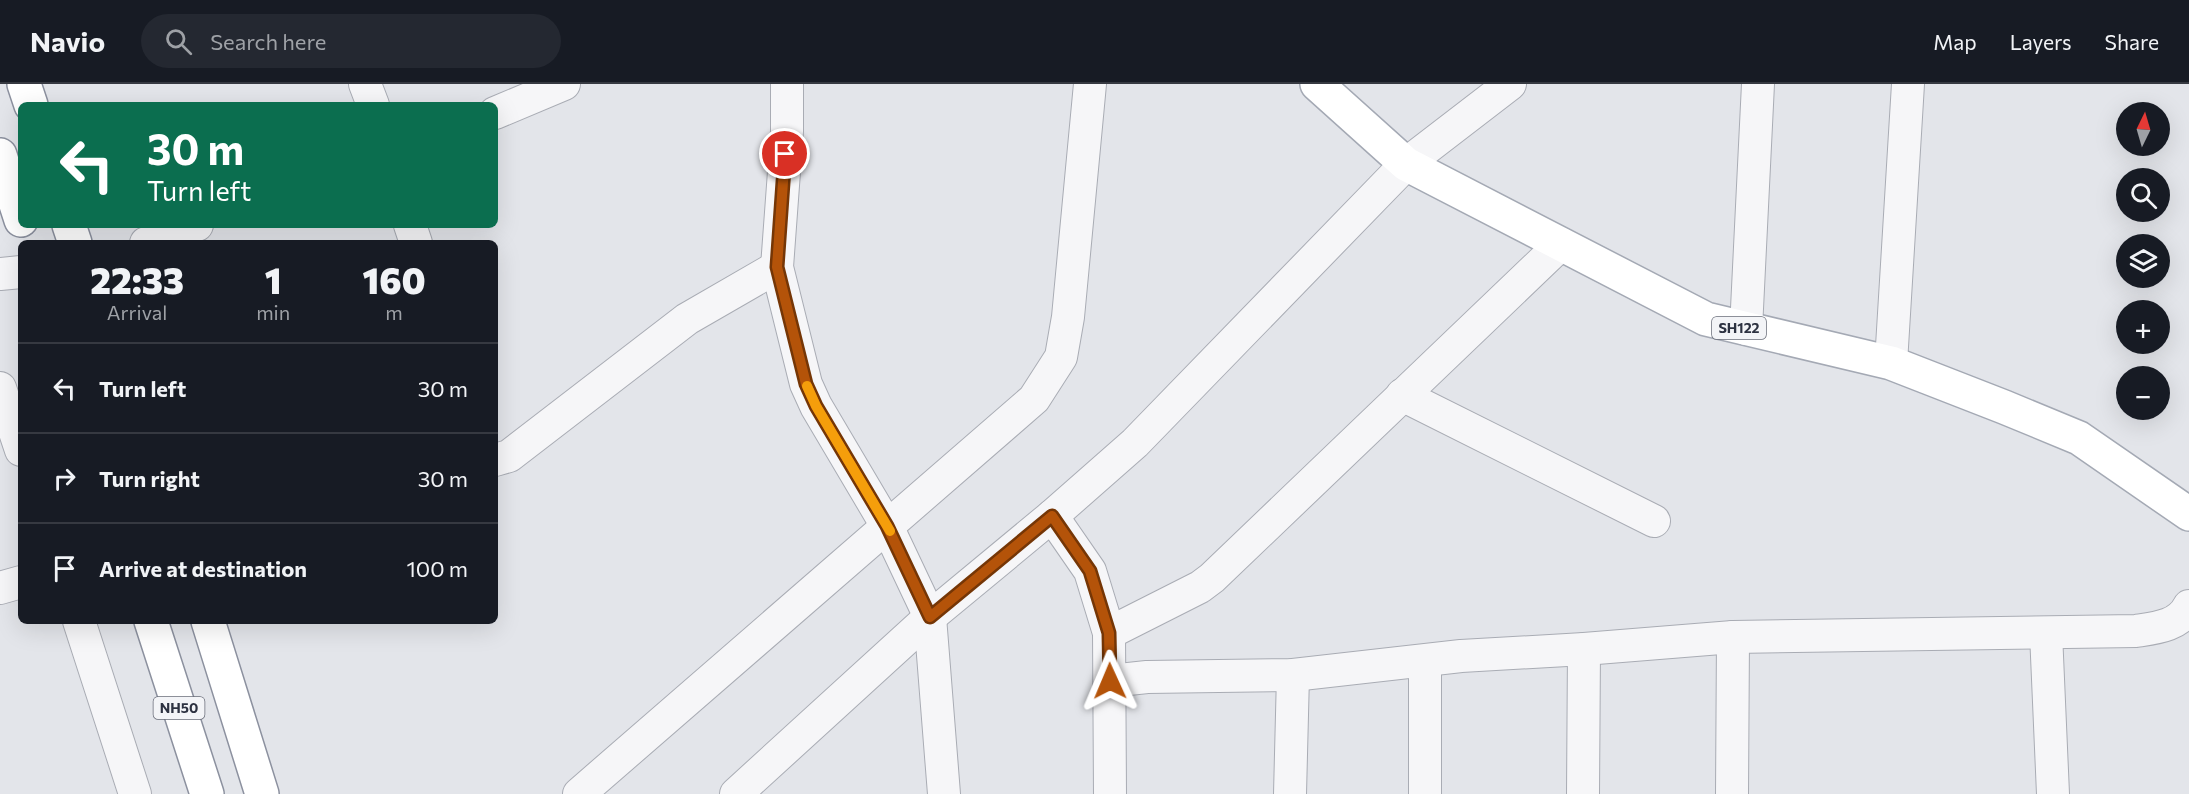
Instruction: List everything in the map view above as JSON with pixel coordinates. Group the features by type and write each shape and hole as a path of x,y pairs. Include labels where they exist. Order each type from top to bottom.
{"main road":[{"path":"24,84 30,102"},
{"name":"SH122","path":"1317,84 1406,164 1706,319 1891,363 2079,438 2189,514"},
{"path":"0,155 18,210"},
{"name":"NH50","path":"152,624 207,794"},
{"path":"209,624 262,794"}],"street":[{"path":"365,84 372,102"},
{"path":"498,112 564,84"},
{"path":"787,84 787,131 777,267 806,384 816,406 887,526 930,617 944,794"},
{"path":"579,794 1034,399 1061,357 1068,317 1089,84"},
{"path":"736,794 930,617 1052,516 1135,443 1406,164 1510,84"},
{"path":"1746,329 1758,84"},
{"path":"1891,363 1908,84"},
{"path":"154,240 188,228"},
{"path":"1109,633 1200,587 1212,578 1561,244"},
{"path":"498,459 509,456 687,320 777,267"},
{"path":"0,274 18,272"},
{"path":"0,388 18,441"},
{"path":"1402,395 1654,521"},
{"path":"1052,516 1090,571 1109,633 1110,794"},
{"path":"0,588 18,583"},
{"path":"1110,681 1147,677 1293,675 1461,656 1584,650 1733,637 2136,632 2161,627 2187,616"},
{"path":"79,624 135,794"},
{"path":"2046,633 2053,794"},
{"path":"1732,794 1733,637"},
{"path":"1583,794 1584,650"},
{"path":"1425,661 1425,794"},
{"path":"1290,794 1293,675"}],"slow traffic":[{"path":"807,386 816,406 890,531"}],"route":[{"path":"785,154 777,267 806,384 816,406 887,526 930,617 1052,516 1090,571 1109,633 1110,681"}]}
